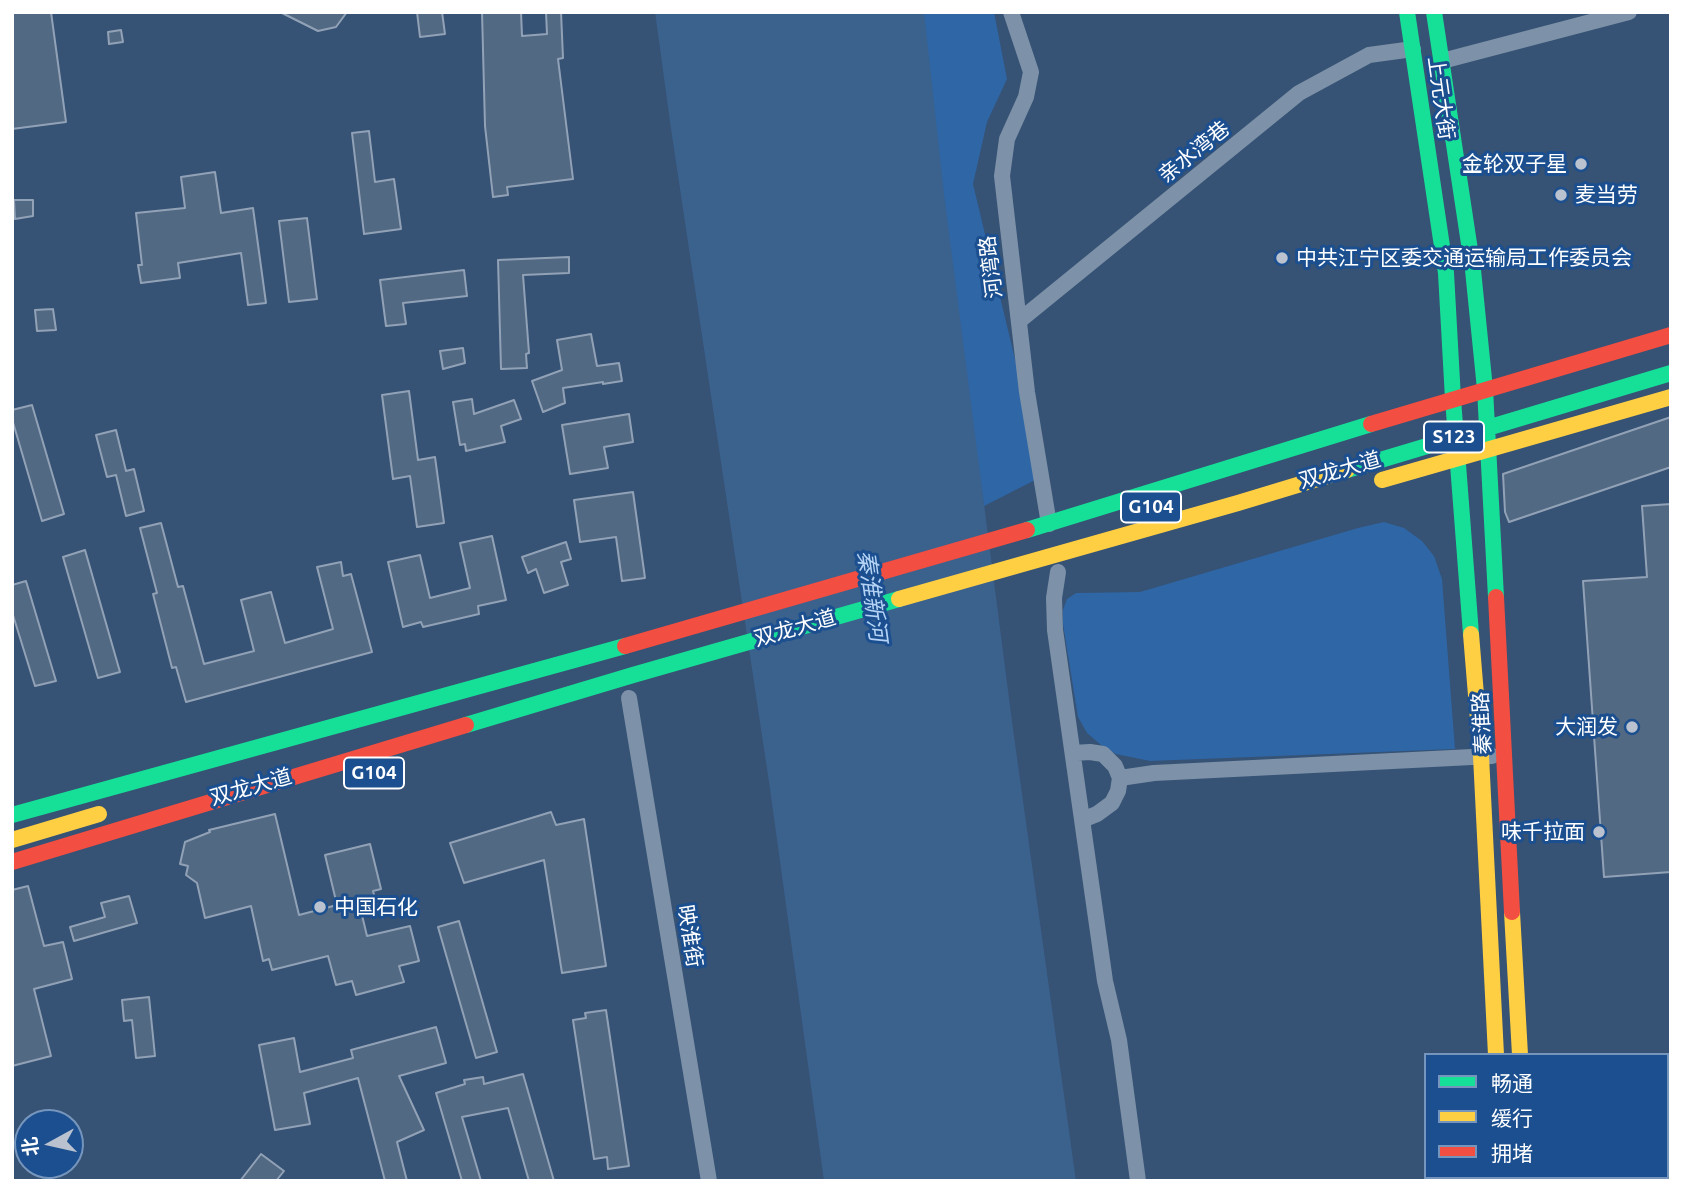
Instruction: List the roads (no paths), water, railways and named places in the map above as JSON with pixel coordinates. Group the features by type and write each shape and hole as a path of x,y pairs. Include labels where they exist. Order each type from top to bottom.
{"main road":[{"name":"上元大街","path":"1407,12 1446,273 1453,399"},
{"name":"上元大街","path":"1434,12 1473,270 1485,389"},
{"name":"双龙大道","path":"12,815 726,618 1042,526 1485,389 1671,335"},
{"name":"S123","path":"1238,503 1671,373"},
{"name":"秦淮路","path":"1485,389 1520,1053"},
{"name":"双龙大道","path":"1365,485 1671,397"},
{"name":"秦淮路","path":"1453,399 1481,756 1496,1053"},
{"path":"1444,421 1497,405"},
{"name":"G104","path":"455,709 1194,495"},
{"name":"G104","path":"12,862 633,675 1238,503"},
{"path":"12,839 120,808"}],"street":[{"name":"河湾路","path":"1011,12 1031,72 1026,97 1007,139 1002,176 1042,526"},
{"path":"1442,61 1629,12"},
{"name":"亲水湾巷","path":"1019,321 1299,93 1369,55 1413,49"},
{"path":"1058,572 1054,598 1055,630 1105,981 1119,1040 1138,1181"},
{"name":"映淮街","path":"628,698 709,1181"},
{"path":"1073,753 1102,754 1115,766 1120,778 1112,803 1097,814 1082,820"},
{"path":"1120,778 1168,773 1504,755"}],"water":[{"name":"秦淮新河","path":"655,12 924,12 944,194 1013,729 1076,1181 824,1181 770,789"}],"place":[{"name":"金轮双子星","path":"1581,164"},
{"name":"麦当劳","path":"1561,195"},
{"name":"中共江宁区委交通运输局工作委员会","path":"1282,258"},
{"name":"大润发","path":"1632,727"},
{"name":"味千拉面","path":"1599,832"},
{"name":"中国石化","path":"320,907"}]}
